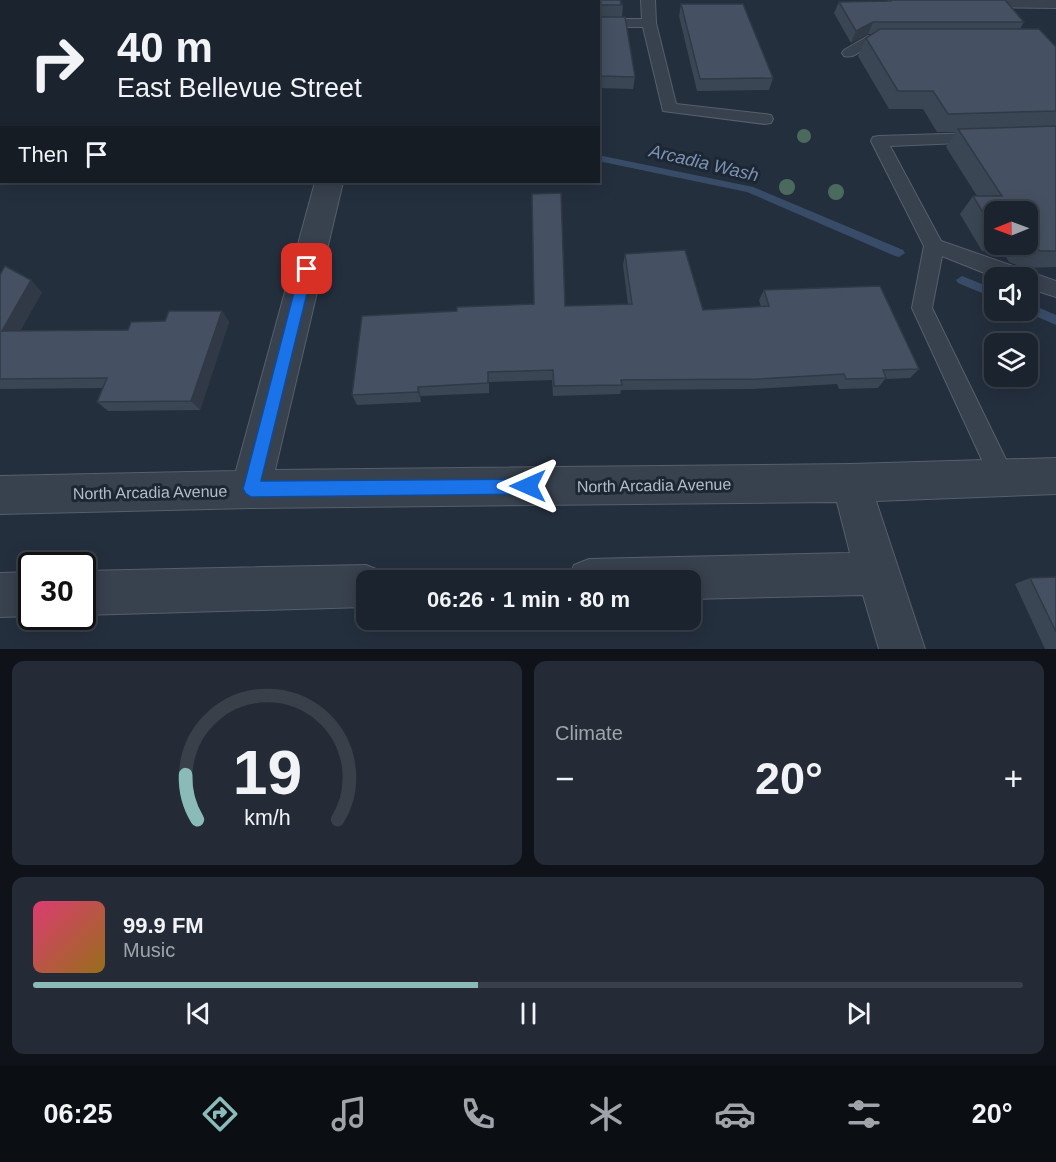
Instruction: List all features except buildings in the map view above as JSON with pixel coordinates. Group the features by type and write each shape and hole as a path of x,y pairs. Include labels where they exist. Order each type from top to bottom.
{"street":[{"path":"251,489 329,183"},
{"name":"North Arcadia Avenue","path":"0,495 251,489 852,483 1056,476"},
{"path":"852,483 877,574 902,649"},
{"path":"701,578 877,574"},
{"path":"96,593 356,586"},
{"path":"0,595 18,594"}],"lane":[{"path":"648,0 649,23 669,108 765,119"},
{"path":"964,4 1056,4"},
{"path":"600,23 649,23"},
{"path":"849,53 868,40 902,40"},
{"path":"997,138 879,141 934,246 922,308 1003,478"},
{"path":"934,246 990,267"},
{"path":"1038,283 1056,289"}],"waterway":[{"name":"Arcadia Wash","path":"600,158 749,189 899,253"},
{"name":"Arcadia Wash","path":"962,280 984,290"},
{"name":"Arcadia Wash","path":"1038,312 1056,320"}],"route":[{"path":"307,269 251,489 528,486"}]}
